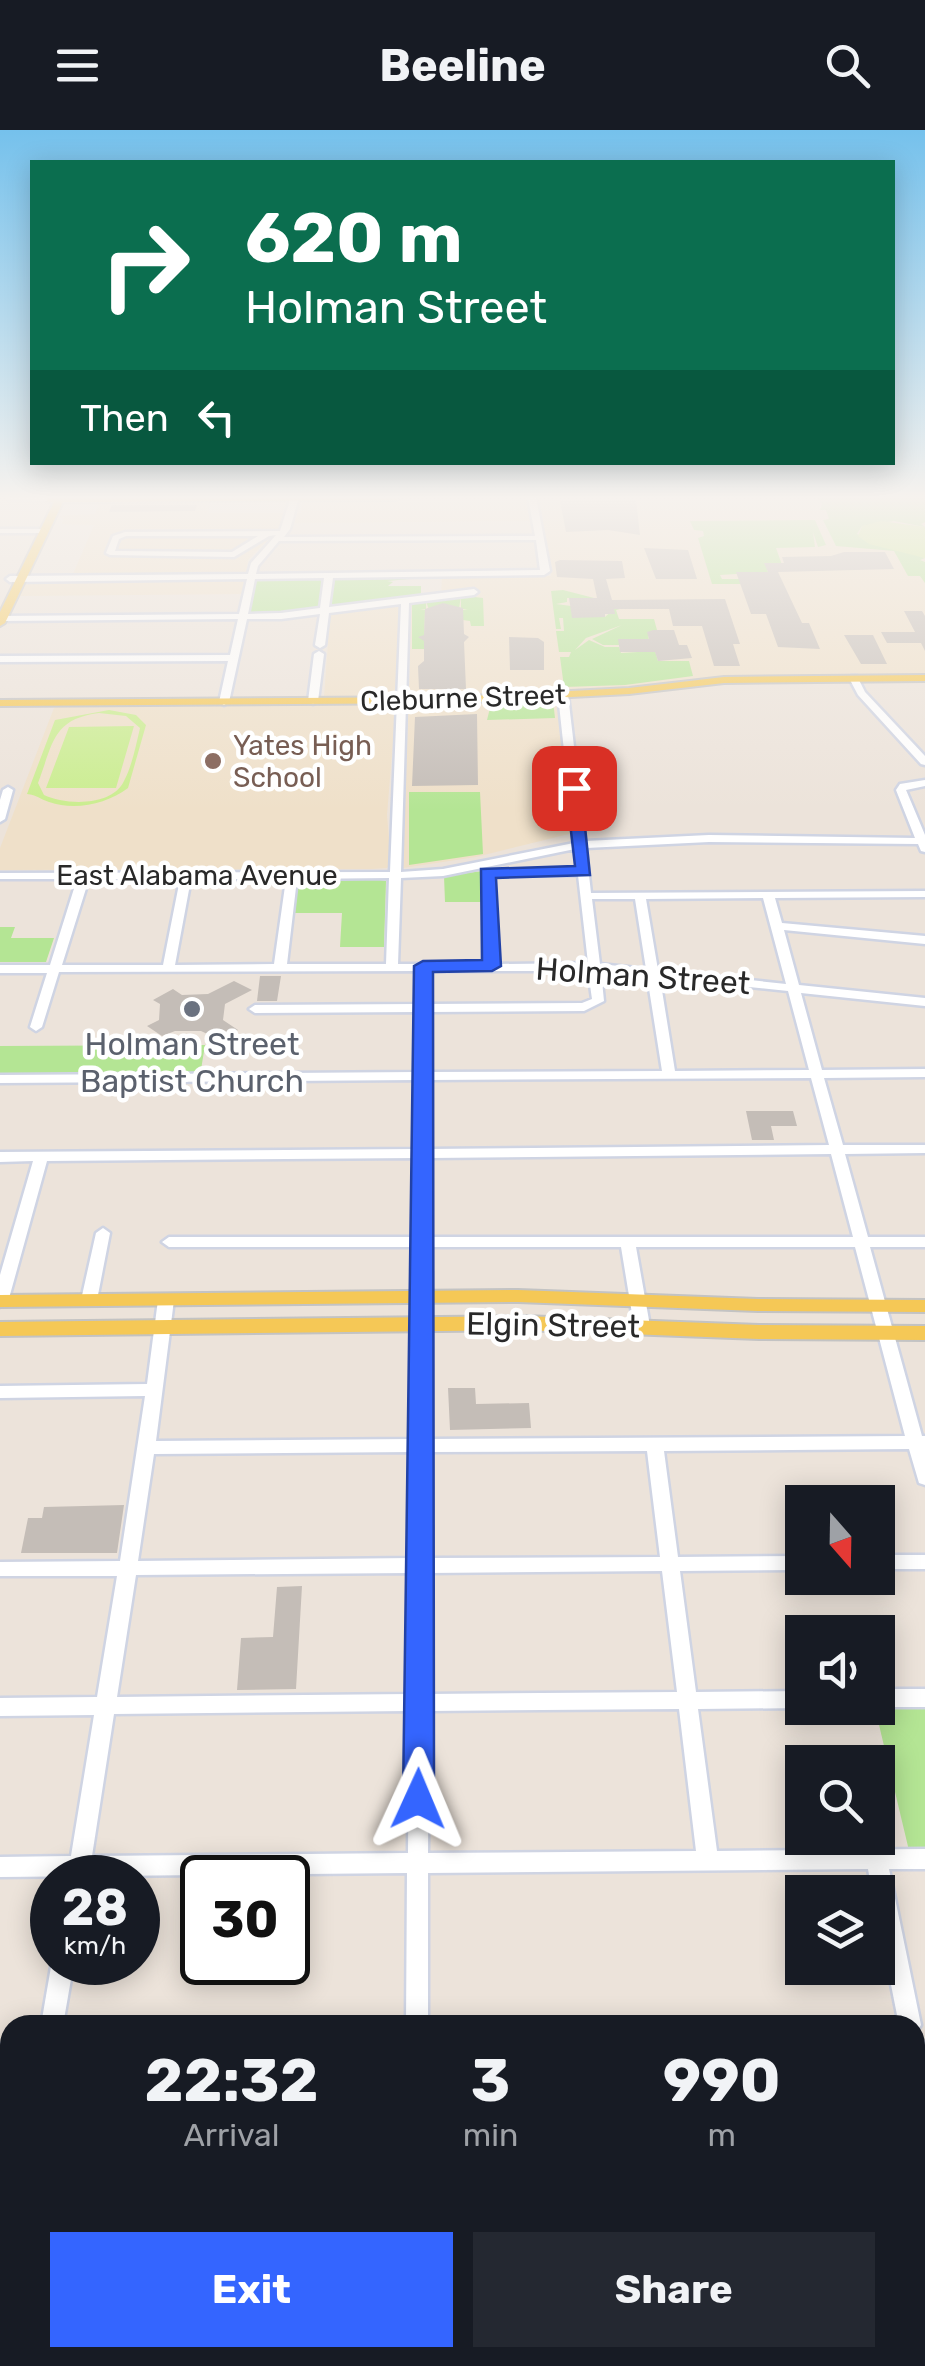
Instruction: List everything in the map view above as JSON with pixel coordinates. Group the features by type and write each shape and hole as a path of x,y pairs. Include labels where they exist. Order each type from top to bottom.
{"main road":[{"name":"Cleburne Street","path":"0,704 402,701 563,694 724,680 925,678"},
{"name":"Elgin Street","path":"0,1301 422,1296 925,1306"},
{"name":"Elgin Street","path":"0,1328 422,1323 925,1333"}],"street":[{"path":"224,702 245,601"},
{"path":"313,701 325,601"},
{"path":"1,620 242,617 324,613 397,601"},
{"path":"392,966 405,601"},
{"path":"0,659 233,658"},
{"path":"854,678 861,693 925,762"},
{"path":"255,1009 584,1007 598,1001 563,694"},
{"path":"923,840 900,790 925,783"},
{"path":"0,819 8,790"},
{"name":"East Alabama Avenue","path":"0,876 450,872 581,842 923,840"},
{"path":"492,966 487,873 584,871"},
{"path":"280,968 292,874"},
{"path":"36,1027 84,876"},
{"path":"168,968 186,876"},
{"path":"768,894 864,1242 885,1334 920,1442 925,1478"},
{"path":"588,896 925,894"},
{"path":"640,896 669,1074"},
{"path":"777,926 925,940"},
{"path":"416,2015 423,966"},
{"name":"Holman Street","path":"0,970 594,967 925,1002"},
{"path":"0,1079 925,1073"},
{"path":"0,1158 925,1148"},
{"path":"0,1301 41,1157"},
{"path":"89,1300 103,1232"},
{"path":"169,1242 925,1242"},
{"path":"628,1242 642,1326"},
{"path":"81,1855 102,1706 148,1448 166,1300"},
{"path":"0,1392 155,1390"},
{"path":"148,1448 920,1442"},
{"path":"655,1443 708,1860"},
{"path":"0,1569 785,1562"},
{"path":"895,1562 925,1562"},
{"path":"895,1698 925,1698"},
{"path":"0,1707 785,1699"},
{"path":"876,1858 908,2015"},
{"path":"160,1870 925,1858"},
{"path":"0,1867 30,1869"},
{"path":"54,2015 59,1985"}],"shaded area":[{"path":"414,601 925,601 925,675 727,677 556,691 573,833 476,857 403,868 410,660 398,660 394,697 324,697 330,615"},
{"name":"Yates High School","path":"396,705 387,815 391,862 387,868 372,869 0,870 0,848 54,708"}],"green space":[{"path":"251,601 320,601 319,609 249,613"},
{"path":"331,601 373,601 330,608"},
{"path":"426,601 426,609 420,610 425,610 424,649 412,649 412,603"},
{"path":"426,601 460,601 459,609 444,604 429,610"},
{"path":"461,601 483,601 484,626 471,626 470,621 463,620 463,610 468,609 461,609"},
{"path":"552,601 567,601 556,604 571,606 573,617 605,617 614,609 620,609 616,610 619,619 654,619 657,630 648,633 649,641 620,639 619,645 603,645 592,639 622,625 586,638 575,650 589,640 605,647 619,647 621,653 655,651 658,661 689,661 693,676 625,685 564,687 560,657 569,657 571,652 559,652 556,631 564,631 563,618 559,618 561,629 556,629"},
{"path":"553,701 555,718 487,720 491,704"},
{"path":"109,710 136,715 146,725 128,788 101,802 80,806 59,805 27,794 55,720","holes":["99,713 126,716 140,728 129,769 118,789 87,802 44,795 38,783 56,736 63,728"]},
{"path":"134,726 116,788 46,788 69,727"},
{"path":"409,792 480,792 483,854 409,865"},
{"path":"483,871 483,902 445,902 444,876"},
{"path":"303,880 386,881 384,947 340,947 342,913 295,913 298,883"},
{"path":"0,927 15,927 11,938 54,938 46,962 0,962"},
{"path":"205,1045 200,1076 0,1076 0,1046"},
{"path":"895,1698 925,1698 925,1859 911,1859 895,1792 895,1745 884,1745 879,1725 895,1725"}],"building":[{"path":"570,601 726,601 740,644 733,644 740,666 714,666 702,626 673,626 669,609 614,609 615,614 605,617 572,618"},
{"path":"746,601 792,601 802,623 809,623 820,649 778,647 766,614 751,614"},
{"path":"443,603 463,608 464,634 469,637 464,642 466,689 419,689 418,666 424,661 424,641 418,637 424,635 425,609"},
{"path":"904,611 922,611 925,616 925,651 921,643 887,643 881,632 915,632"},
{"path":"674,630 679,645 687,645 692,658 658,661 655,652 620,652 618,639 649,639 647,632"},
{"path":"844,635 873,635 887,664 861,664"},
{"path":"509,637 538,638 544,642 544,670 510,670"},
{"path":"477,714 478,785 412,786 415,717"},
{"path":"260,976 281,976 277,1001 257,1001"},
{"name":"Holman Street Baptist Church","path":"234,981 252,990 225,1004 223,1020 238,1030 220,1040 201,1031 175,1031 162,1036 147,1026 159,1020 160,1004 153,1000 173,989 182,995 208,994"},
{"path":"746,1111 793,1111 797,1126 771,1126 774,1140 752,1140"},
{"path":"448,1388 475,1388 476,1404 529,1403 531,1428 450,1430"},
{"path":"124,1505 117,1553 21,1553 28,1518 42,1518 44,1507"},
{"path":"302,1586 296,1689 237,1690 241,1638 273,1637 277,1587"}],"place":[{"name":"Yates High School","path":"213,761"},
{"name":"Holman Street Baptist Church","path":"192,1009"}],"route":[{"path":"418,1799 423,966 492,966 487,873 584,871 574,788"}]}
